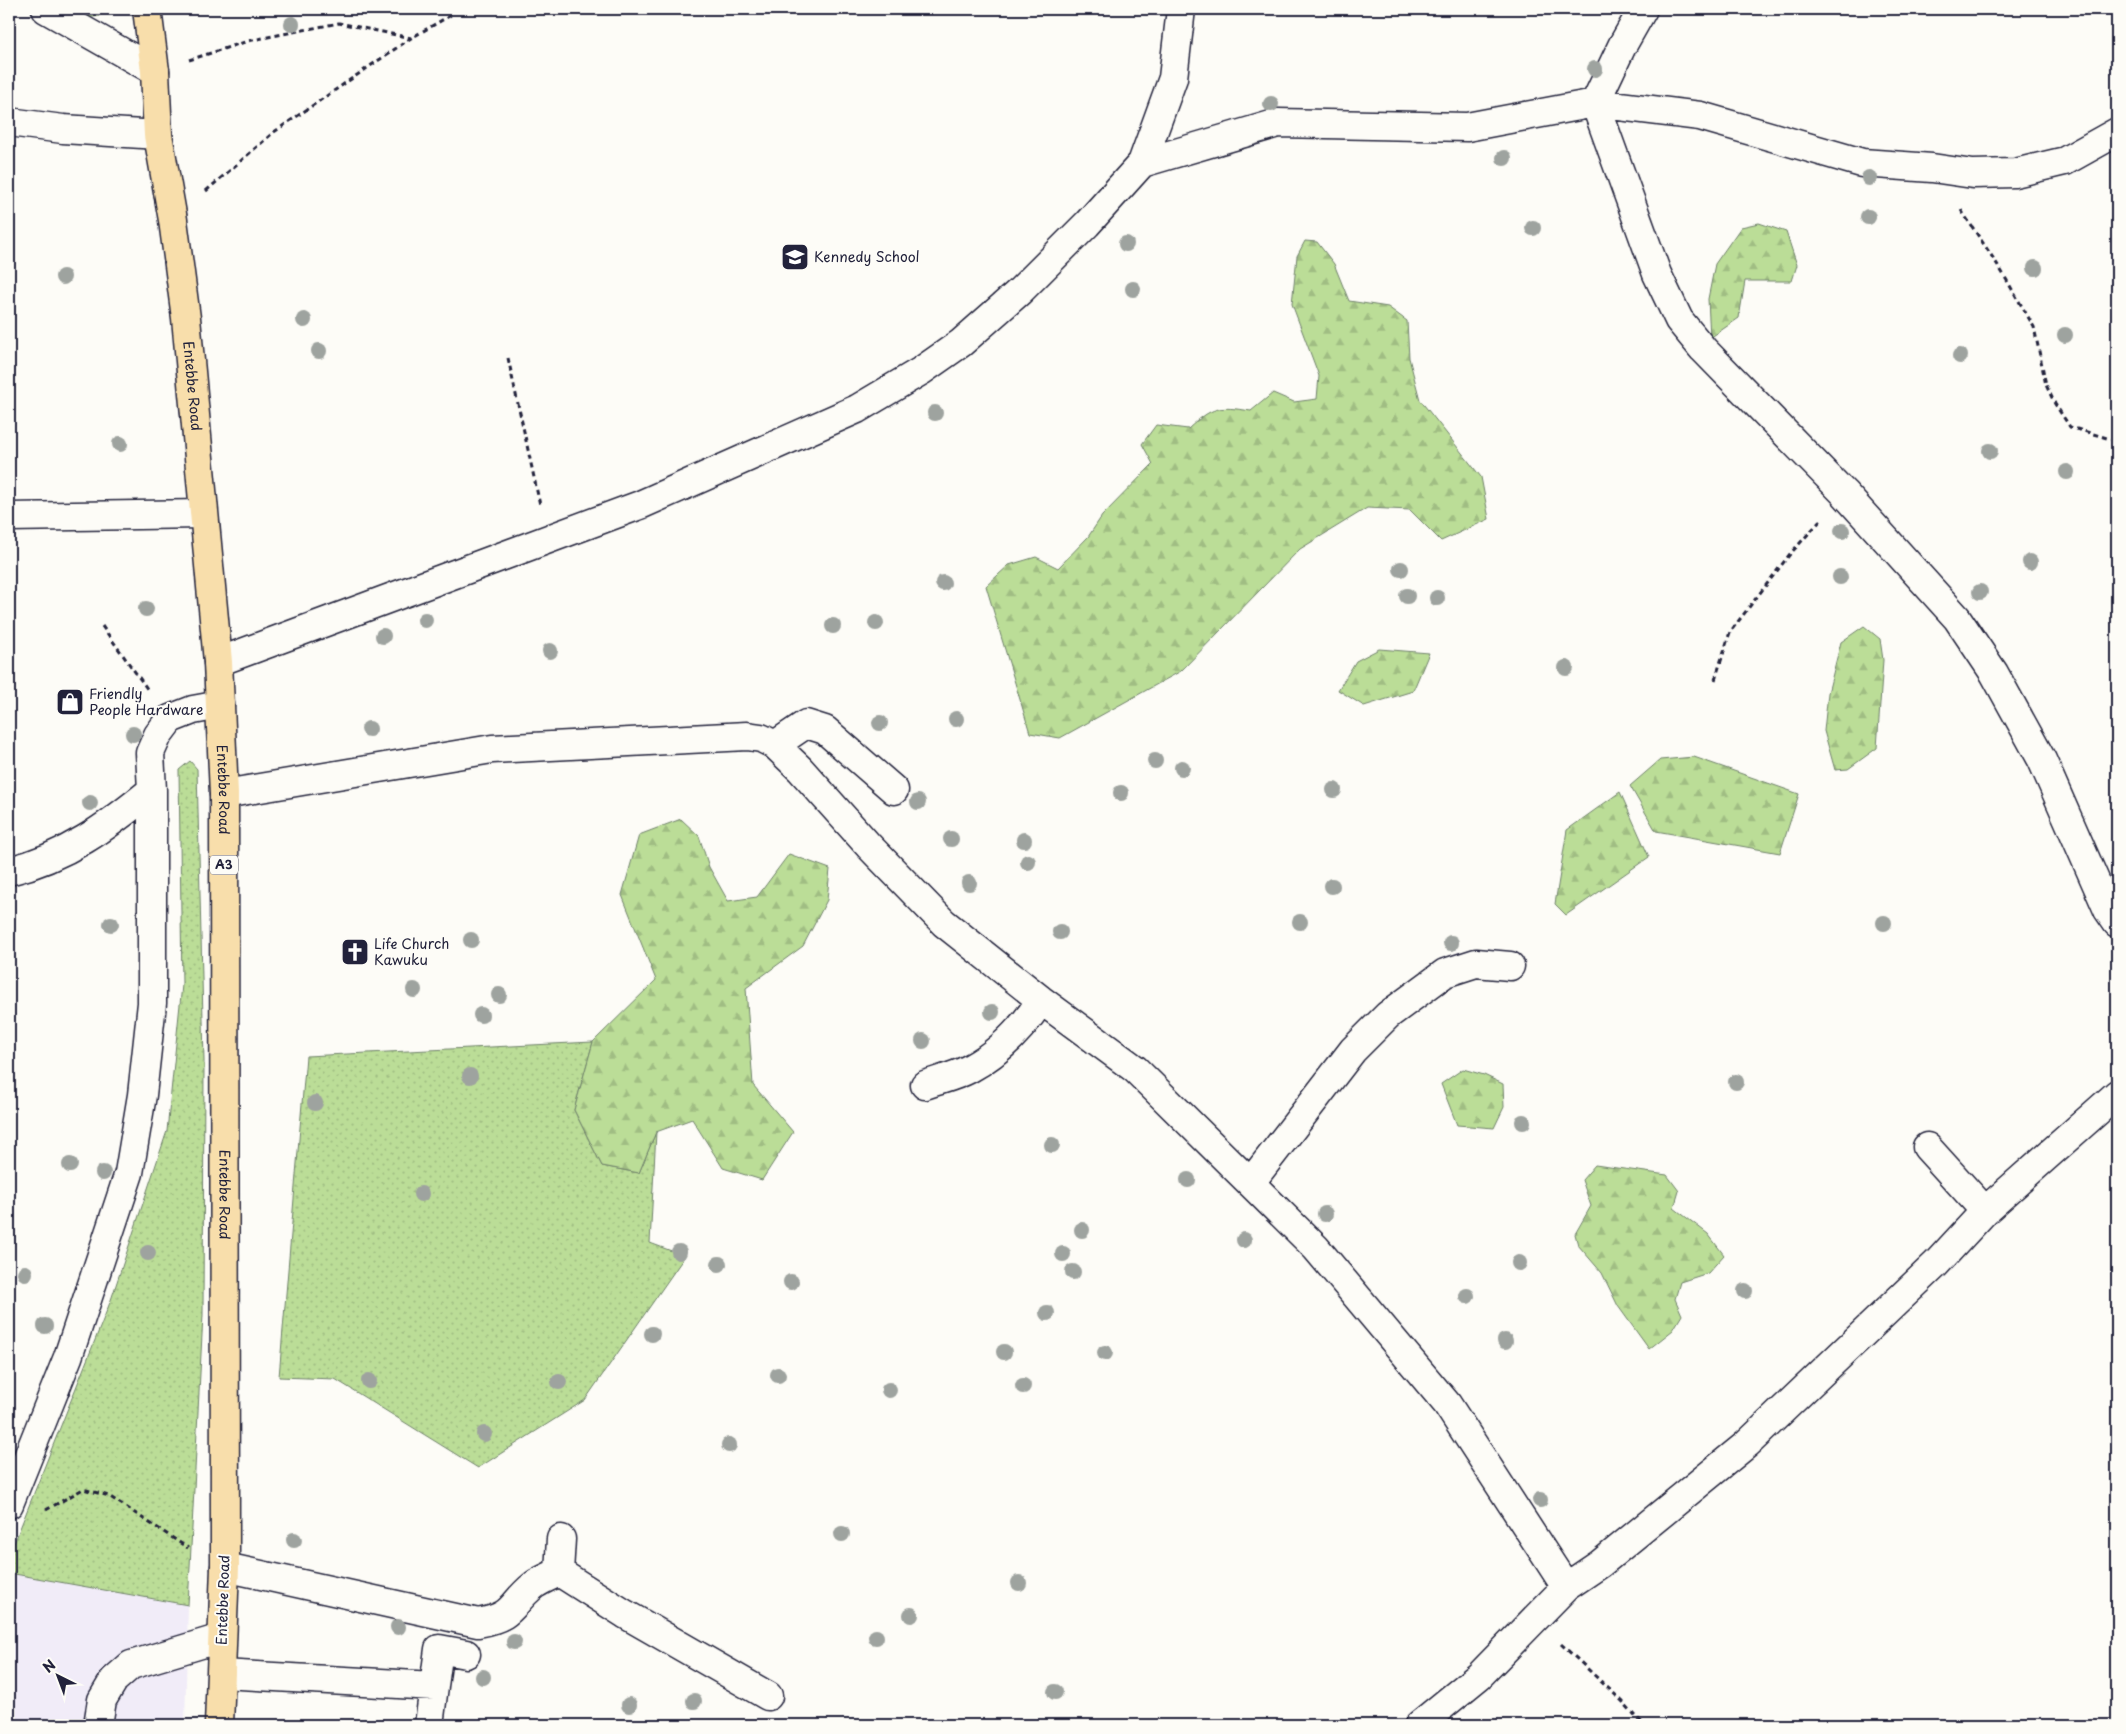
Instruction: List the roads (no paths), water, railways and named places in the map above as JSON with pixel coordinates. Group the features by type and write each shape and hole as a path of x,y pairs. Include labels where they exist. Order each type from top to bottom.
{"main road":[{"name":"Entebbe Road","path":"147,9 155,71 158,135 173,220 186,318 218,662 224,794 224,1573 219,1725"}],"street":[{"path":"46,9 155,71"},
{"path":"218,662 640,505 857,409 921,371 961,343 1020,291 1087,224 1142,163 1174,78 1182,9"},
{"path":"1642,9 1622,46 1595,104 1657,274 1679,320 1703,349 1844,493 1957,618 1994,673 2042,760 2108,910 2117,923"},
{"path":"1142,163 1278,123 1467,126 1595,104 1700,116 1862,163 1932,168 1973,174 2016,173 2065,161 2117,132"},
{"path":"9,122 63,129 158,135"},
{"path":"9,517 204,514"},
{"path":"9,1504 68,1357 128,1172 142,1095 152,1003 152,790 150,752 158,735 170,719 193,710 220,705"},
{"path":"775,745 806,724 825,730 894,790"},
{"path":"224,794 492,750 747,736 761,738 775,745 800,768 869,846 931,910 1041,1000 1135,1069 1316,1248 1447,1404 1566,1587"},
{"path":"9,871 54,857 108,826 152,790"},
{"path":"1251,1182 1353,1050 1388,1015 1445,974 1476,963 1510,966"},
{"path":"925,1084 969,1070 1009,1041 1029,1020 1041,1000"},
{"path":"1419,1725 1479,1676 1566,1587 1600,1564 1748,1444 1936,1264 1985,1211 2117,1094"},
{"path":"1927,1146 1985,1211"},
{"path":"559,1572 561,1539"},
{"path":"224,1573 478,1623 496,1620 511,1610 535,1585 559,1572"},
{"path":"559,1572 625,1614 768,1696"},
{"path":"98,1725 102,1700 114,1680 131,1665 221,1638"},
{"path":"429,1725 439,1650 466,1654"},
{"path":"222,1674 434,1686"}],"place":[{"name":"Kennedy School","path":"795,257"},
{"name":"Friendly People Hardware","path":"70,702"},
{"name":"Life Church Kawuku","path":"355,952"}]}
